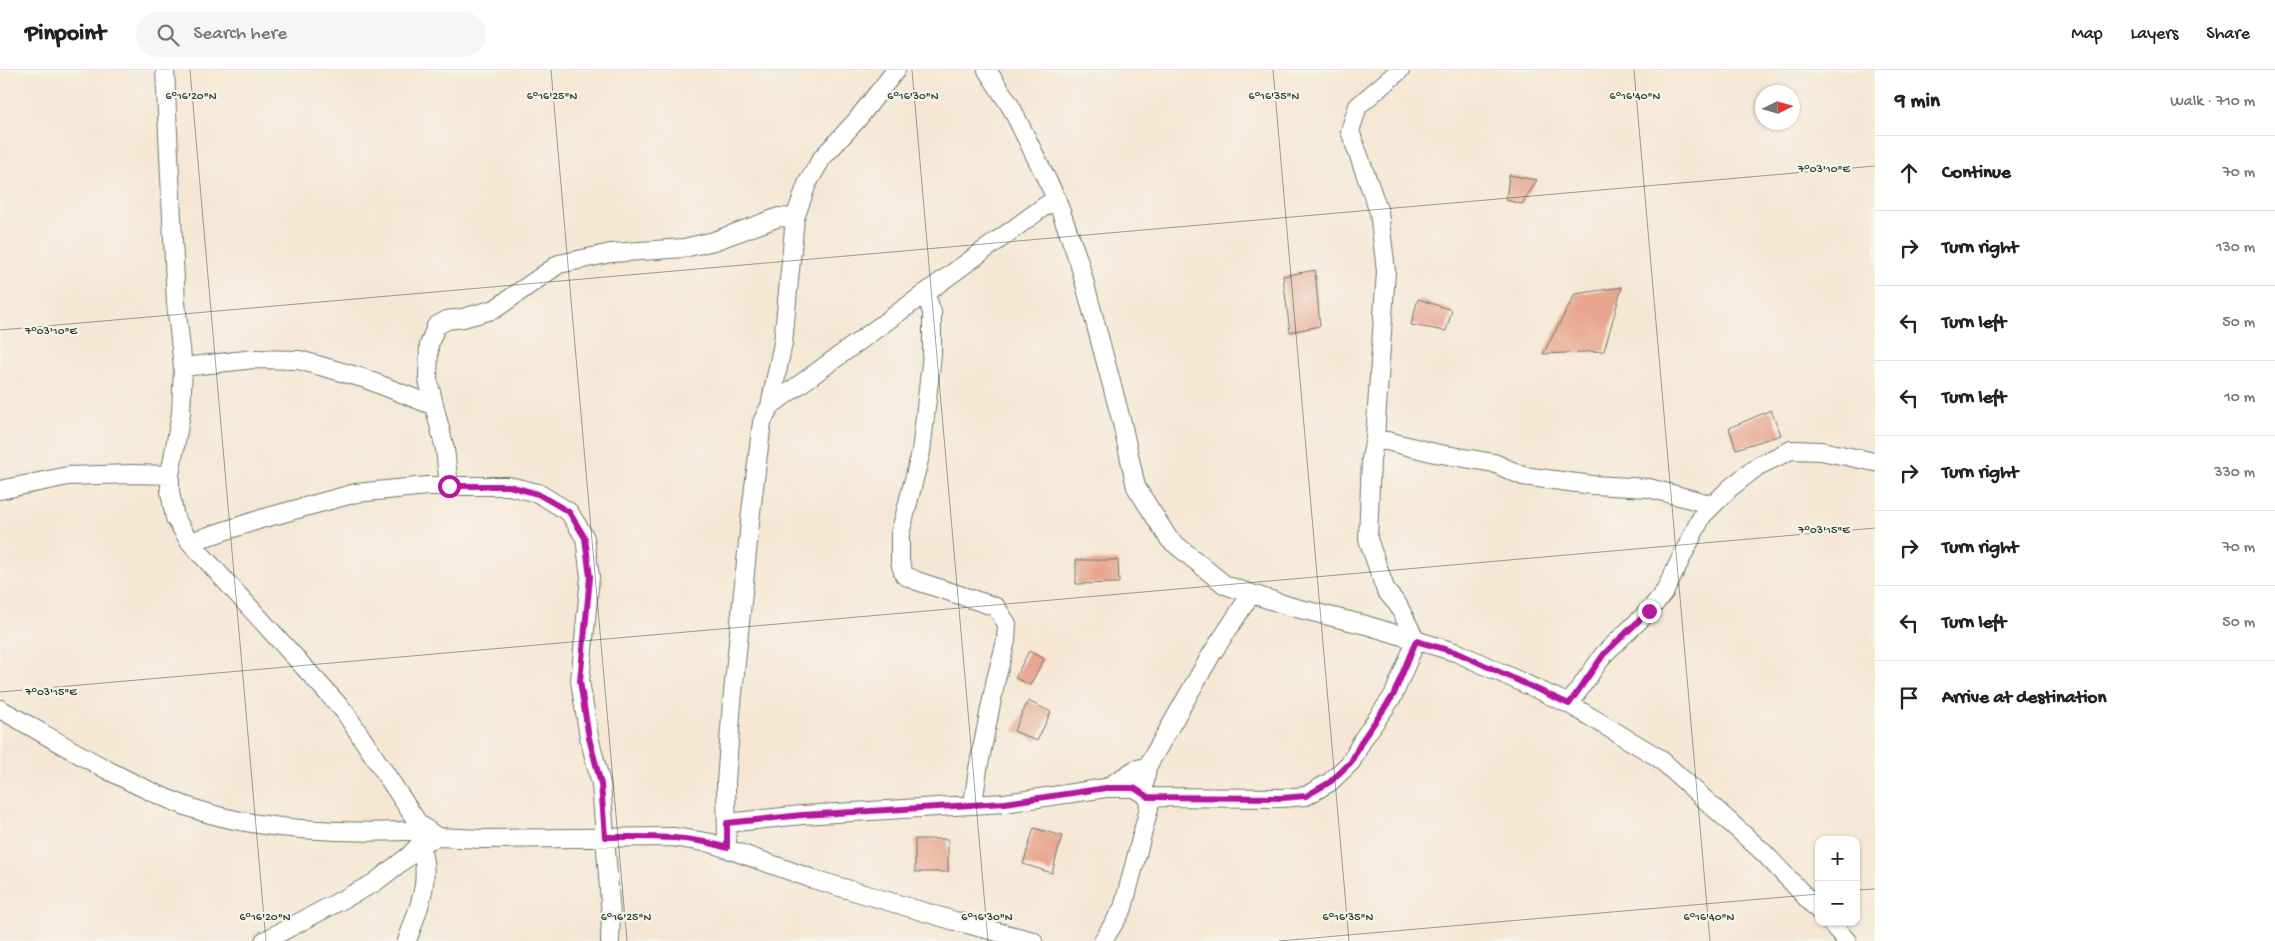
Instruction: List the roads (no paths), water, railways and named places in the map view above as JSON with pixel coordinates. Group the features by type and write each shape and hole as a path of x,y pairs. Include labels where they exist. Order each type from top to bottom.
{"street":[{"path":"165,70 176,303 183,367 181,413 170,476 175,518 190,542 344,711 428,837 424,856 425,876 423,895 407,941"},
{"path":"727,848 726,782 751,512 762,422 770,406 783,342 795,218 807,184 822,158 856,121 896,70"},
{"path":"987,70 1011,107 1056,198 1082,271 1122,423 1136,487 1169,539 1225,585 1292,607 1366,625 1458,653 1569,704 1659,758 1764,853 1815,907"},
{"path":"727,823 802,815 1005,803 1106,788 1134,788 1146,796 1282,798 1306,796 1330,782 1351,762 1363,739 1393,696 1416,641 1398,605 1386,591 1368,539 1371,459 1375,438 1386,271 1379,212 1350,131 1358,106 1400,70"},
{"path":"770,406 1056,198"},
{"path":"449,486 445,449 428,380 429,345 436,326 447,320 463,318 495,309 559,264 611,253 684,248 714,241 779,217 795,218"},
{"path":"925,293 932,312 932,354 921,452 900,534 900,562 904,575 996,607 1007,624 1006,641 989,710 973,804"},
{"path":"183,367 254,359 299,360 363,378 434,406"},
{"path":"1375,438 1435,453 1494,463 1524,476 1592,485 1649,488 1713,505"},
{"path":"1569,704 1604,654 1649,611 1665,590 1702,516 1758,466 1791,450 1821,451 1875,462"},
{"path":"0,490 68,476 132,474 170,476"},
{"path":"190,542 261,519 356,493 427,486 509,486 538,494 569,512 585,538 590,577 580,681 589,738 601,784 610,941"},
{"path":"1102,941 1124,908 1149,808 1146,796 1147,767 1210,655 1251,594"},
{"path":"0,709 129,781 186,807 254,824 384,832 428,837 482,839 672,837 711,842 813,879 955,921 1033,941"},
{"path":"1106,788 1136,770 1147,767"},
{"path":"264,941 374,883 409,856 428,837"},
{"path":"1834,926 1847,941"}]}
